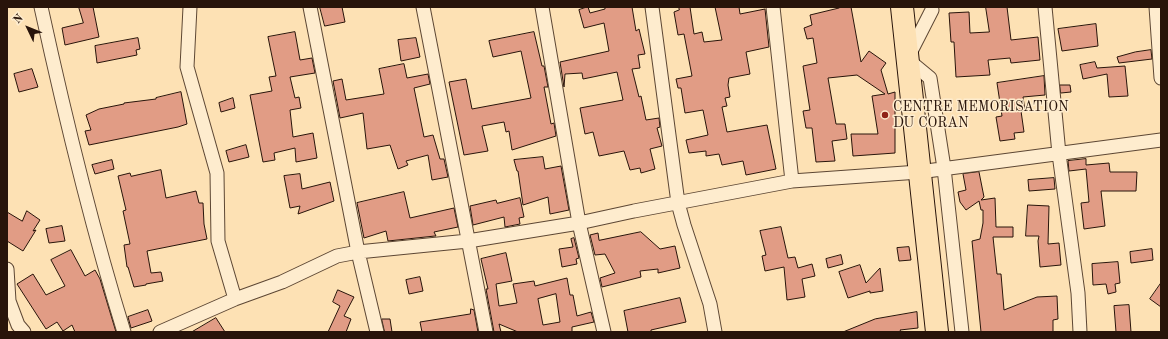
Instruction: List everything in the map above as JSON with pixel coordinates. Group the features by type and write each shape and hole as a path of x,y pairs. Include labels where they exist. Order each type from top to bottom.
{"highway":[{"path":"902,7 937,332"}],"street":[{"path":"41,7 81,180 103,264 124,332"},
{"path":"190,7 187,67 217,172 218,241 235,299"},
{"path":"310,7 358,252 377,332"},
{"path":"423,7 486,332"},
{"path":"544,7 579,223 604,332"},
{"path":"652,7 678,203 710,304 715,332"},
{"path":"772,7 792,181"},
{"path":"1045,7 1059,154 1078,293 1080,332"},
{"path":"1156,7 1161,78"},
{"path":"932,10 907,59 930,78 944,168 962,332"},
{"path":"160,332 235,299 282,282 337,256 358,252 468,240 579,223 792,181 919,172 1161,140"},
{"path":"7,269 9,301 18,325 24,332"}],"building":[{"path":"79,7 93,7 99,37 65,45 62,28 83,23"},
{"path":"320,7 342,7 345,22 325,26"},
{"path":"588,7 590,13 605,9 605,7 632,7 636,31 639,29 645,54 638,55 640,68 632,69 639,97 641,96 646,120 659,118 660,127 657,128 662,146 650,149 655,169 641,173 640,168 630,170 624,151 599,156 593,132 585,134 580,108 623,100 617,72 583,79 582,73 565,74 564,87 560,62 609,51 604,23 584,28 579,10"},
{"path":"679,7 690,7 694,34 702,32 704,42 722,40 715,7 739,7 740,14 765,9 769,47 746,52 750,74 729,78 728,85 730,97 725,98 727,106 722,107 727,132 767,125 776,169 746,175 743,161 722,165 719,154 706,156 706,151 689,153 686,140 708,135 703,110 685,113 681,88 678,88 676,79 692,76 684,34 678,35 674,12 679,10"},
{"path":"839,7 851,7 861,62 869,51 886,63 881,70 888,94 895,92 895,153 853,156 851,134 878,134 872,96 885,94 857,75 828,78 836,124 845,124 847,139 832,141 835,161 816,162 812,128 806,128 803,111 810,110 803,66 817,63 813,38 807,39 804,28 812,25 810,15"},
{"path":"986,7 1007,7 1011,40 1038,37 1040,60 1011,63 1010,58 988,60 990,75 956,77 954,42 951,42 949,13 969,12 970,33 989,32"},
{"path":"1096,24 1098,46 1062,51 1058,29"},
{"path":"295,32 300,60 312,58 315,73 290,77 295,98 299,97 301,108 290,110 293,137 313,133 317,158 296,162 295,148 274,153 275,160 263,162 250,95 272,91 269,77 276,76 268,37"},
{"path":"534,32 542,66 544,66 548,87 544,87 551,124 554,123 556,136 512,150 509,131 506,132 504,122 482,126 488,151 464,155 449,82 466,79 472,109 531,98 521,51 493,57 489,41"},
{"path":"138,38 140,49 136,50 137,55 97,63 95,46"},
{"path":"416,38 420,57 401,61 398,40"},
{"path":"1151,50 1152,59 1119,63 1117,57 1135,52"},
{"path":"1095,62 1097,68 1125,66 1128,96 1109,97 1107,74 1083,79 1080,65"},
{"path":"404,64 407,78 428,74 430,84 414,88 424,137 433,135 440,159 444,159 448,177 432,180 428,155 406,161 408,165 398,169 390,145 367,149 363,113 340,118 333,81 342,79 346,100 384,94 379,69"},
{"path":"32,69 38,87 19,92 14,74"},
{"path":"1044,76 1045,95 1023,97 1025,111 1021,111 1024,132 1014,133 1015,139 1000,141 996,117 1002,116 997,83"},
{"path":"1060,85 1070,85 1071,92 1061,93"},
{"path":"181,92 187,124 89,145 85,131 91,130 86,115 99,109 124,103 156,99"},
{"path":"233,98 235,108 221,112 219,103"},
{"path":"246,145 249,157 229,162 226,151"},
{"path":"543,157 545,169 561,166 569,210 550,214 548,197 523,205 518,171 514,160"},
{"path":"1086,159 1086,165 1109,163 1110,172 1137,172 1136,191 1101,191 1105,226 1084,229 1081,203 1089,202 1086,169 1069,171 1068,161"},
{"path":"112,160 114,169 95,174 92,165"},
{"path":"161,170 166,198 196,191 199,203 203,203 204,224 207,239 147,251 151,273 161,272 163,281 134,287 127,267 124,245 130,244 123,211 126,210 118,176 130,173 131,176"},
{"path":"979,172 984,197 981,200 995,198 996,227 1013,227 1013,237 993,237 997,274 1001,274 1004,310 1037,297 1057,296 1058,319 1053,320 1053,332 981,332 972,241 980,239 983,223 983,210 981,210 979,201 966,210 960,202 958,192 966,190 963,174"},
{"path":"300,174 302,189 330,182 334,201 298,214 300,206 290,208 284,176"},
{"path":"1054,178 1055,189 1029,191 1028,180"},
{"path":"404,192 410,218 454,208 458,227 434,232 436,236 388,241 386,231 364,238 357,203"},
{"path":"520,198 524,217 519,218 520,224 505,227 504,217 473,225 470,206 496,200 497,203"},
{"path":"1028,205 1049,206 1048,244 1059,243 1061,265 1040,267 1039,236 1026,236"},
{"path":"27,211 40,220 33,231 36,230 23,251 7,241 7,212 22,221"},
{"path":"62,226 65,241 49,243 46,229"},
{"path":"781,227 788,258 795,257 798,268 812,264 815,276 802,279 805,297 787,300 784,267 765,271 762,256 766,255 760,231"},
{"path":"641,232 660,249 675,246 680,268 658,273 658,269 640,271 641,277 602,287 600,278 615,273 605,254 595,255 590,235 598,233 599,240"},
{"path":"574,238 579,258 576,259 577,264 562,267 559,249 573,247 571,239"},
{"path":"909,247 911,260 899,261 897,248"},
{"path":"1152,249 1153,260 1131,263 1130,252"},
{"path":"71,250 85,276 95,270 100,279 116,332 75,332 72,325 63,331 57,322 46,329 17,284 33,274 46,295 65,286 51,260"},
{"path":"506,253 512,281 496,284 499,306 517,303 513,284 534,281 535,286 567,278 570,295 573,295 577,316 591,312 594,322 572,327 572,332 518,332 499,324 501,332 494,332 486,289 488,289 481,259","holes":["556,294 560,322 543,325 538,299"]},
{"path":"841,255 843,264 828,268 826,259"},
{"path":"1118,262 1120,283 1115,284 1116,292 1108,294 1106,284 1093,285 1092,264"},
{"path":"860,265 866,283 880,268 883,291 870,293 870,291 848,298 839,272"},
{"path":"420,277 423,291 409,294 406,280"},
{"path":"1161,283 1161,307 1150,299"},
{"path":"338,290 354,297 344,316 351,319 346,332 328,332 340,306 333,302"},
{"path":"680,298 686,322 651,330 651,332 628,332 624,311"},
{"path":"1129,305 1131,332 1116,332 1114,306"},
{"path":"471,309 474,310 478,332 422,332 420,322 470,314"},
{"path":"148,310 152,321 131,328 128,317"},
{"path":"917,312 918,328 900,330 901,332 843,332 875,319"},
{"path":"216,318 225,332 192,332"},
{"path":"382,319 390,319 392,332 385,332"}],"place":[{"name":"CENTRE MEMORISATION DU CORAN","path":"885,115"}]}
